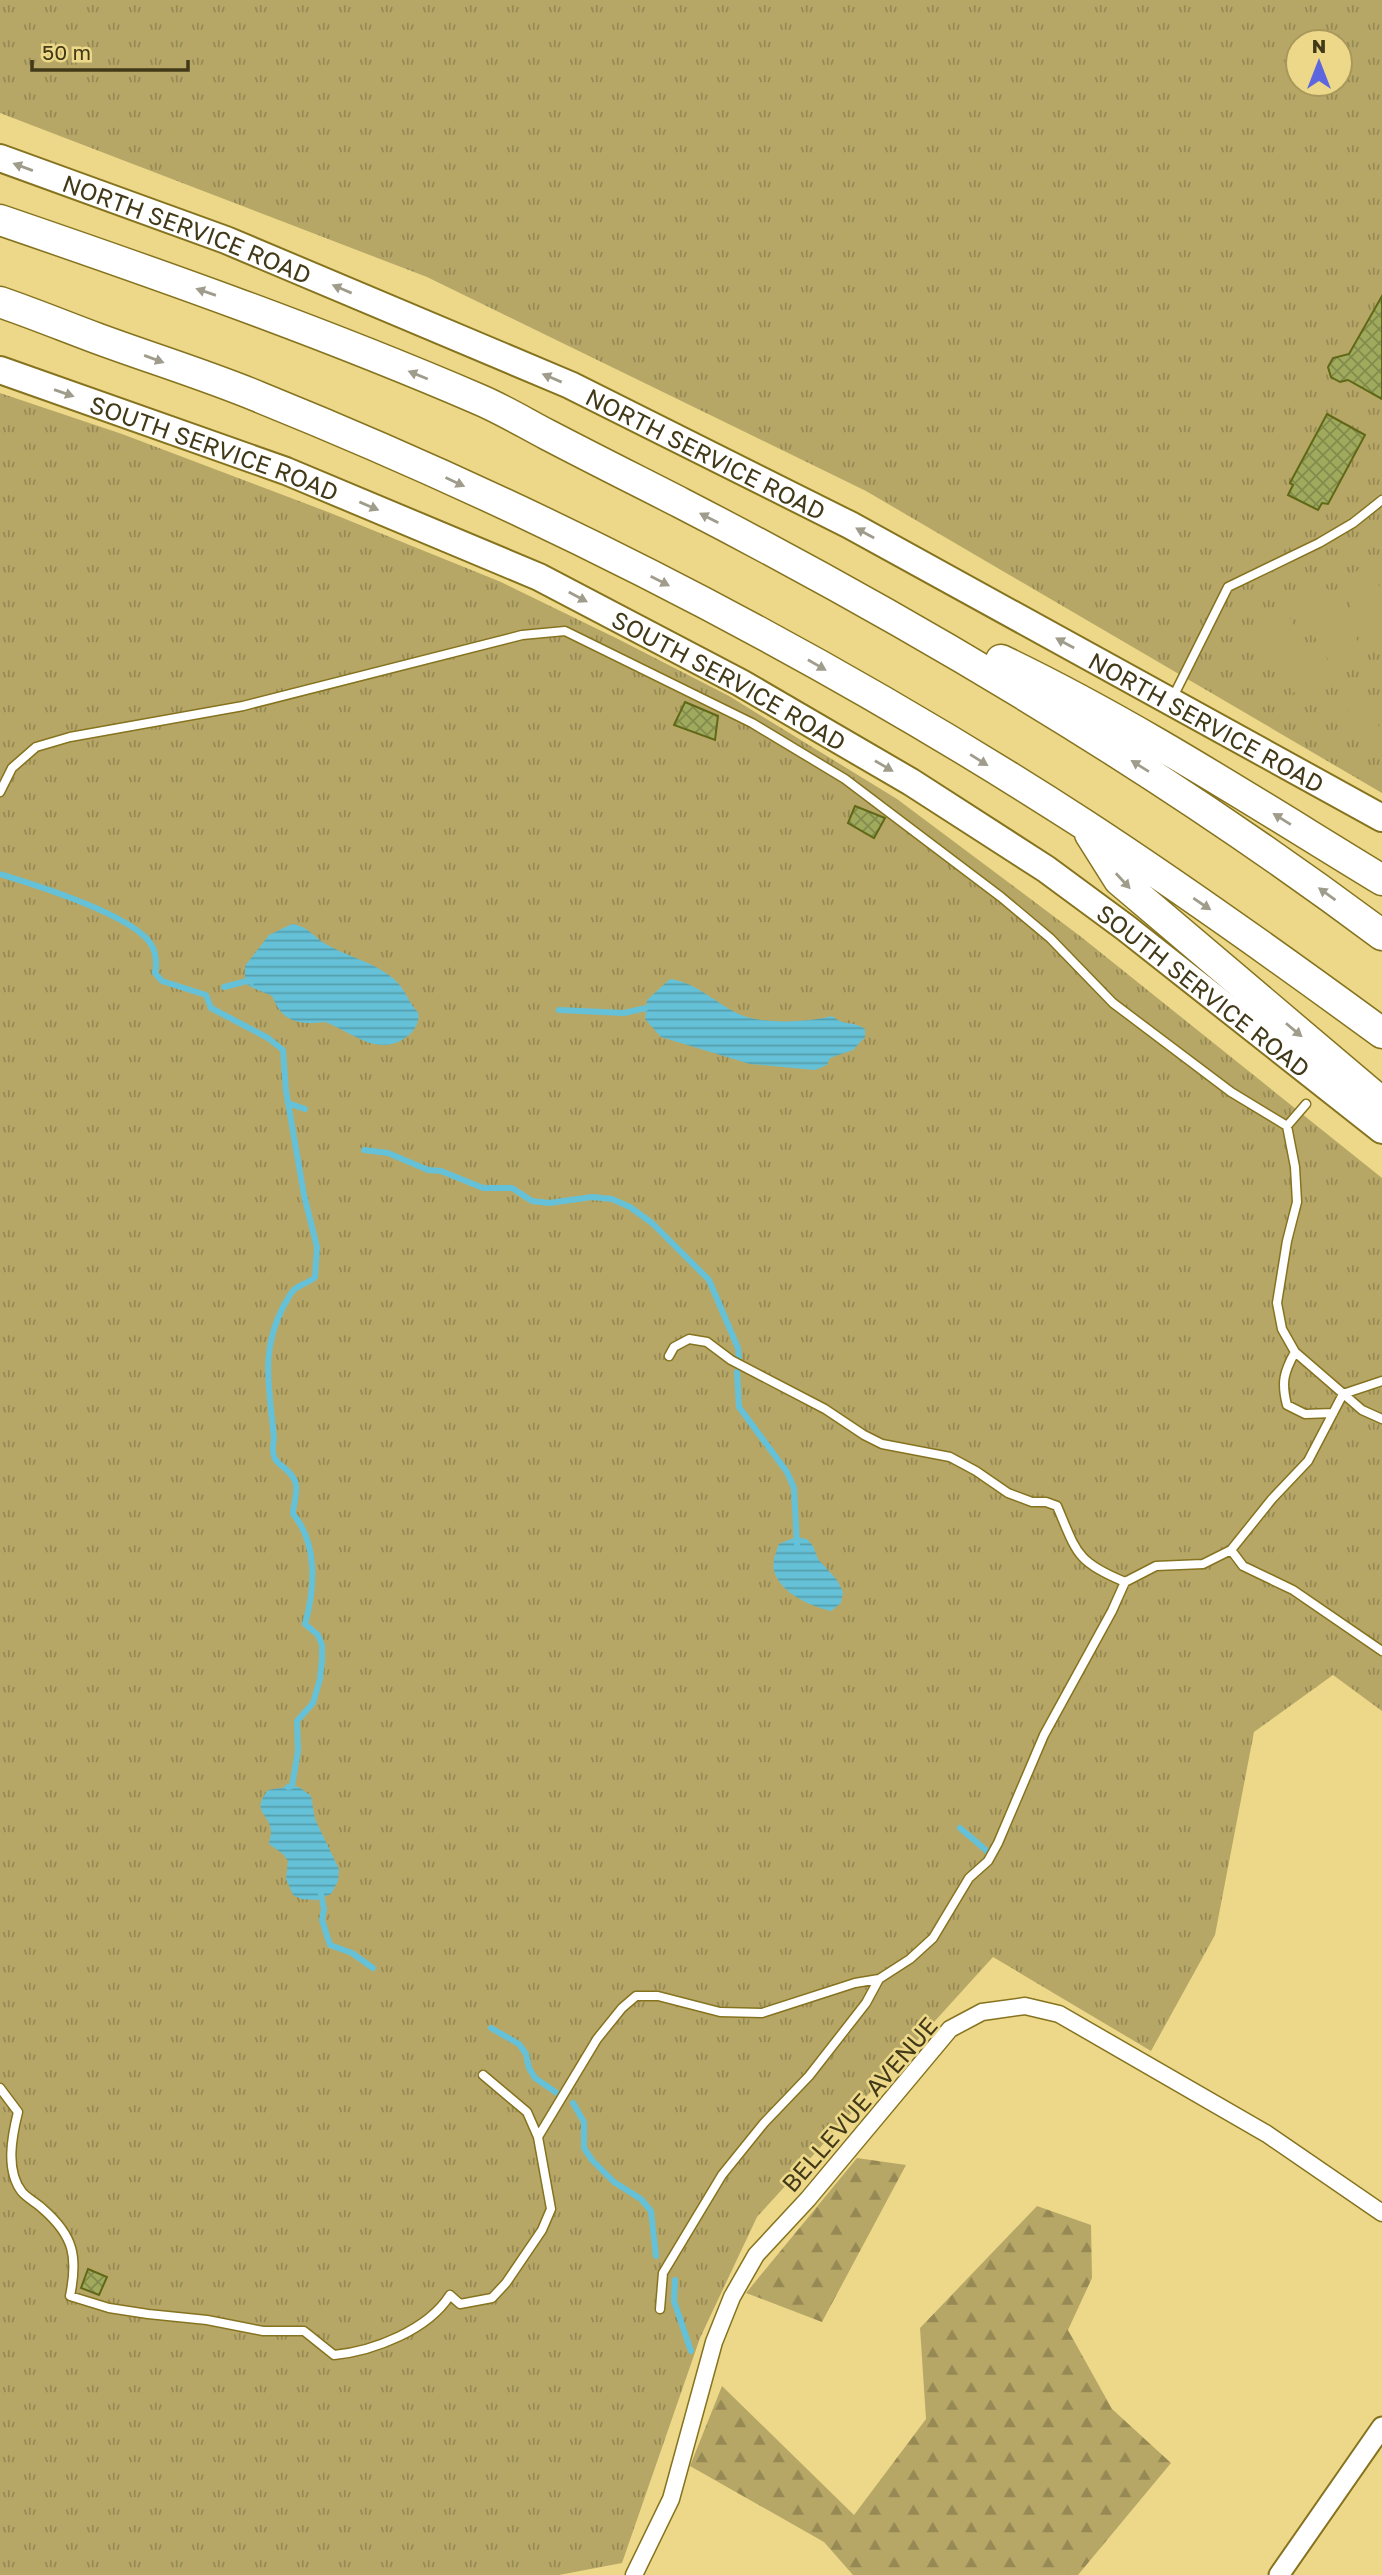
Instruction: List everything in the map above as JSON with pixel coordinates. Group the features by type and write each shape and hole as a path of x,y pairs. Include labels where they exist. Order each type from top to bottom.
{"highway":[{"path":"0,208 65,242"},
{"path":"0,220 234,301 481,400 753,540 1057,687 1211,775 1382,880"},
{"path":"0,302 257,396 575,538 724,614 970,754 1084,825 1274,953 1382,1034"},
{"path":"0,326 89,336"},
{"path":"753,540 887,614 1102,742 1170,785 1382,935"},
{"path":"1084,825 1119,880 1382,1103"}],"main road":[{"name":"NORTH SERVICE ROAD","path":"0,158 226,240 570,385 850,525 1382,818"},
{"name":"SOUTH SERVICE ROAD","path":"0,370 286,471 539,577 741,683 911,782 1046,869 1126,928 1382,1130"}],"street":[{"name":"BELLEVUE AVENUE","path":"634,2575 671,2499 714,2342 732,2297 756,2255 808,2199 950,2029 982,2012 1025,2006 1059,2014 1267,2134 1382,2213"},
{"path":"1279,2575 1382,2427"}],"lane":[{"path":"1171,701 1228,587 1319,543 1353,523 1382,500"},
{"path":"0,792 12,768 36,747 70,737 243,706 522,635 565,631 752,723 845,779 1001,897 1050,938 1113,1003 1231,1092 1287,1126 1295,1167 1297,1202 1277,1303 1282,1329 1295,1352 1362,1410 1382,1419"},
{"path":"1287,1126 1306,1104"},
{"path":"669,1356 674,1347 689,1339 706,1342 730,1360 825,1409 882,1444 936,1452 950,1457 1008,1493 1032,1502 1046,1502 1057,1506 1076,1552 1100,1572 1125,1582"},
{"path":"1295,1352 1282,1388 1287,1405 1305,1414 1333,1413"},
{"path":"538,2137 597,2039 622,2008 636,1996 658,1996 720,2011 762,2013 855,1983 879,1979 910,1959 933,1938 969,1878 988,1861 1044,1735 1125,1582 1156,1566 1203,1564 1231,1550 1272,1499 1308,1461 1343,1394 1382,1381"},
{"path":"1231,1550 1243,1566 1293,1590 1382,1651"},
{"path":"660,2309 663,2273 722,2175 764,2123 809,2076 866,2003 879,1979"},
{"path":"0,2088 18,2112 12,2157 15,2177 22,2192 61,2225 71,2243 75,2270 71,2296 109,2308 148,2314 207,2320 263,2331 304,2331 334,2355 351,2353 407,2333 443,2307 450,2295 460,2304 492,2298 506,2283 542,2231 551,2209 538,2137 527,2112 483,2075"}],"green space":[{"path":"0,0 1382,0 1382,793 866,491 427,277 0,113"},
{"path":"0,393 122,434 328,512 501,582 729,696 897,799 1080,936 1382,1178 1382,1711 1333,1675 1254,1732 1215,1935 1151,2051 993,1957 757,2217 700,2338 622,2563 559,2575 0,2575"},
{"path":"1367,565 1382,591 1382,643 1375,647 1338,582"},
{"path":"1327,588 1364,652 1334,670 1297,605"},
{"path":"1286,611 1323,676 1293,693 1256,629"},
{"path":"1360,693 1381,730 1364,739 1343,702"},
{"path":"857,2158 906,2165 822,2322 746,2293"},
{"path":"1037,2206 1091,2225 1092,2278 1068,2330 1112,2409 1171,2463 1078,2575 853,2575 824,2542 690,2466 722,2386 854,2515 926,2419 920,2328"}],"water":[{"path":"292,924 306,929 333,948 380,969 396,981 418,1012 418,1021 411,1033 399,1042 389,1045 369,1043 328,1023 293,1020 283,1014 272,996 249,986 245,977 245,966 269,935"},
{"path":"670,979 691,985 727,1008 747,1017 767,1021 790,1021 832,1016 865,1029 865,1037 853,1050 830,1058 827,1065 815,1070 750,1064 661,1037 645,1019 647,1000"},
{"path":"796,1537 807,1539 813,1546 818,1559 837,1580 843,1592 841,1603 831,1611 798,1598 783,1586 774,1571 779,1544"},
{"path":"299,1787 311,1796 315,1819 339,1869 338,1881 331,1894 316,1900 301,1899 293,1895 286,1879 288,1861 269,1844 270,1825 261,1808 268,1790"}],"building":[{"path":"1382,296 1382,399 1348,380 1340,382 1331,377 1328,367 1333,358 1349,354"},
{"path":"1327,414 1365,435 1328,504 1322,503 1318,510 1288,495 1293,485 1290,483"},
{"path":"685,702 718,716 715,740 674,725"},
{"path":"855,806 885,818 874,838 848,823"},
{"path":"88,2269 107,2277 99,2295 81,2288"}],"waterway":[{"path":"0,874 83,903 127,924 143,935 152,946 156,959 155,973 162,981 206,995 211,1008 268,1038 283,1050 286,1091 304,1195 317,1247 315,1277 292,1293 276,1322 269,1355 269,1387 274,1455 295,1481 293,1514 307,1538 310,1552 311,1596 305,1624 318,1635 322,1645 320,1679 313,1703 297,1721 298,1751 292,1786 288,1787"},
{"path":"224,987 252,982"},
{"path":"559,1010 624,1013 646,1008"},
{"path":"288,1103 305,1109"},
{"path":"364,1150 388,1153 428,1170 441,1171 483,1188 512,1188 532,1201 549,1203 592,1197 612,1199 630,1207 652,1223 709,1280 738,1348 739,1360"},
{"path":"737,1372 739,1407 787,1472 794,1488 797,1545"},
{"path":"960,1828 987,1851"},
{"path":"320,1890 324,1909 322,1920 330,1945 352,1953 373,1968"},
{"path":"491,2028 519,2044 535,2078 557,2093"},
{"path":"573,2103 584,2122 584,2148 592,2160 614,2182 641,2199 651,2211 656,2256"},
{"path":"675,2280 674,2301 691,2351"}]}
